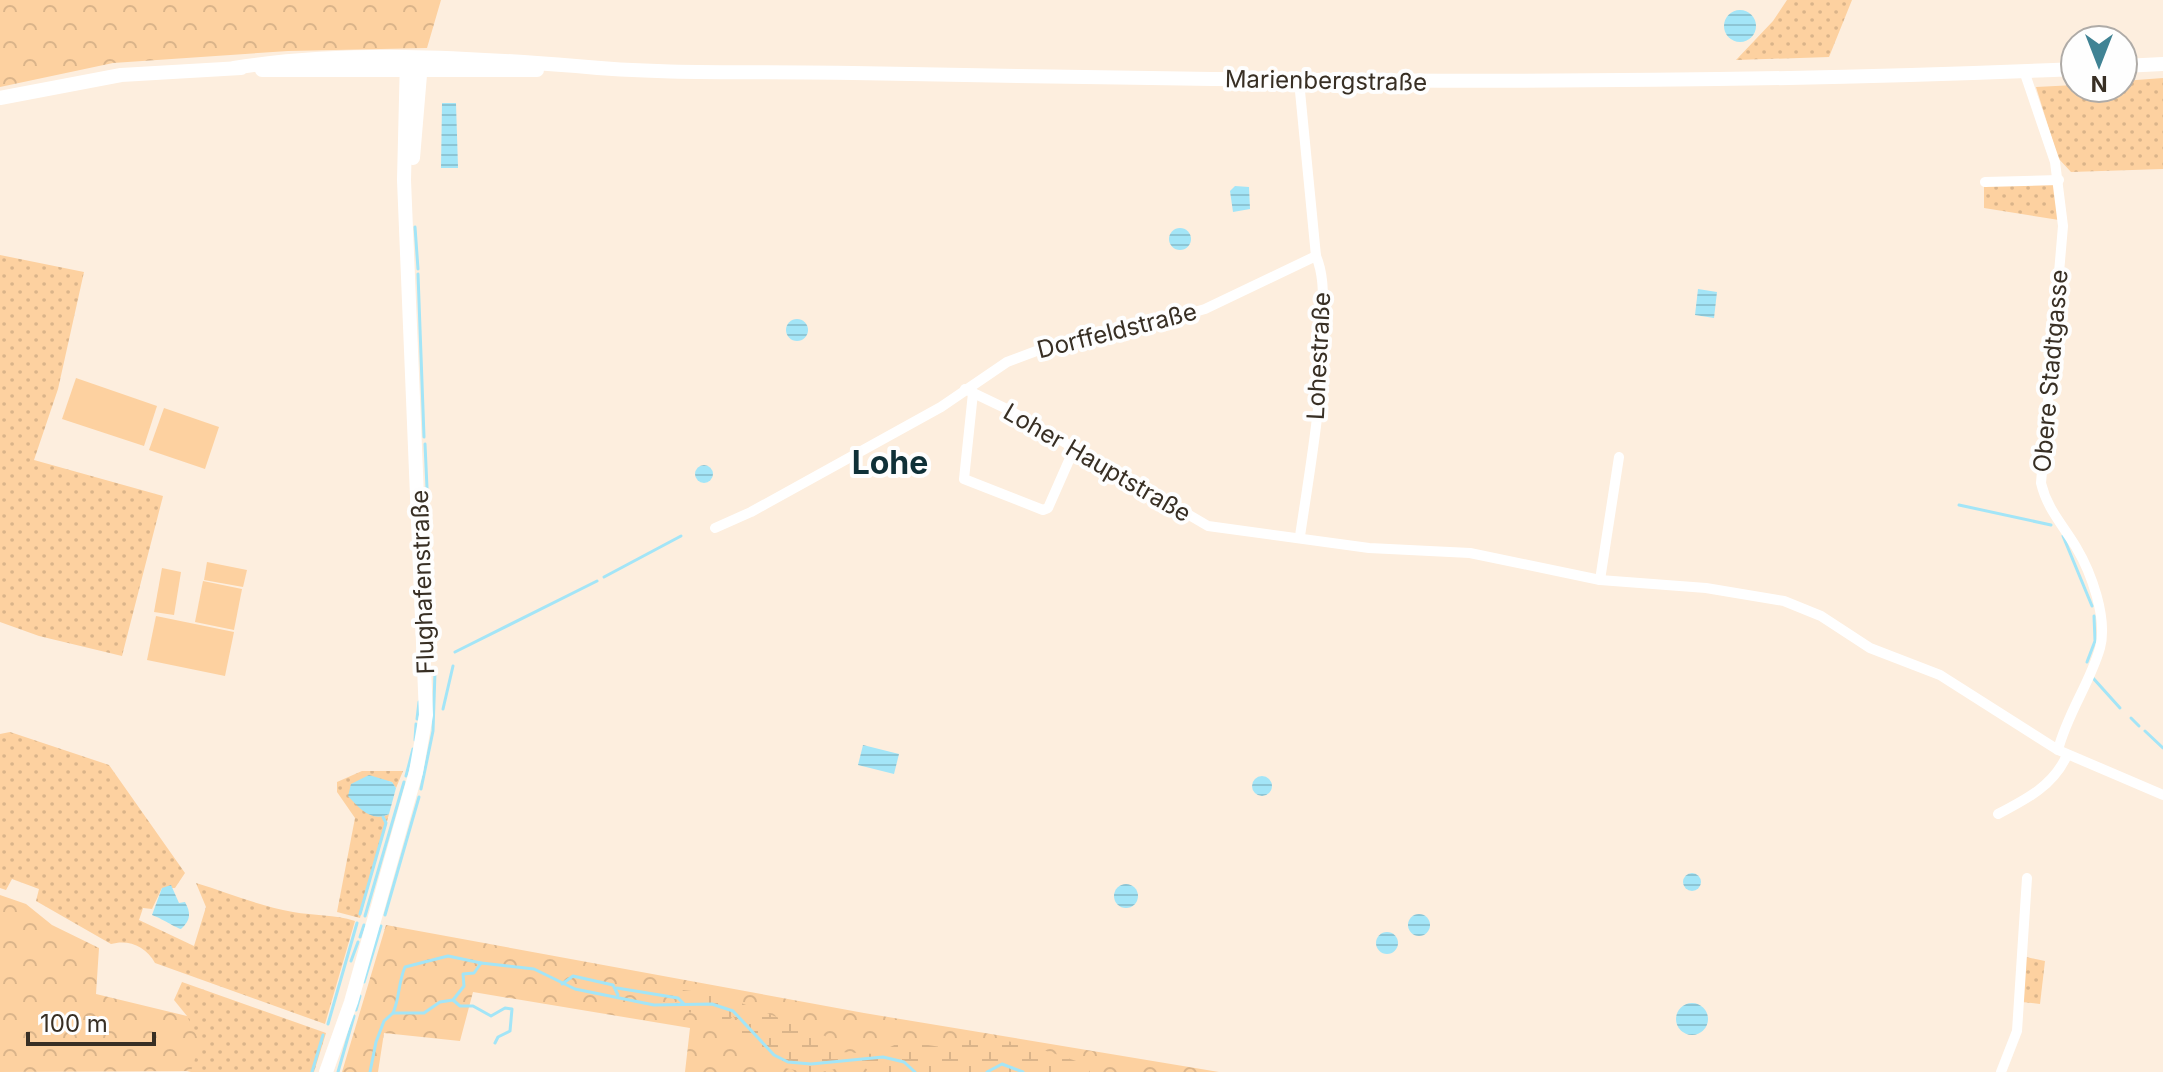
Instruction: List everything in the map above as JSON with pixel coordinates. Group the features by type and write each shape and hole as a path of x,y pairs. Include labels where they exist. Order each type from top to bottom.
{"main road":[{"path":"2139,65 2163,64"},
{"name":"Marienbergstraße","path":"0,98 121,75 234,68 414,65 1299,81 1686,81 2059,70"},
{"name":"Flughafenstraße","path":"323,1072 351,1002 361,957 416,772 426,715 404,180 414,65"}],"street":[{"name":"Obere Stadtgasse","path":"1998,814 2059,774 2062,752 2100,646 2101,618 2078,551 2052,512 2041,483 2063,226 2059,180 2024,71"},
{"name":"Lohestraße","path":"1299,81 1316,256 1323,281 1322,386 1300,536"},
{"path":"1985,182 2059,180"},
{"name":"Dorffeldstraße","path":"715,528 941,407 969,391 1007,362 1039,349 1180,317 1266,282 1316,256"},
{"path":"969,391 964,479 1043,510 1048,508 1074,449"},
{"name":"Loher Hauptstraße","path":"969,391 1208,526 1300,536 1369,548 1470,553 1600,580 1706,588 1795,605 1821,616 1870,648 1940,675 2062,752 2163,795"},
{"path":"1600,580 1619,457"},
{"path":"2001,1072 2017,1031 2027,878"}],"green space":[{"path":"0,0 441,0 427,48 288,51 113,63 0,87"},
{"path":"1787,0 1852,0 1829,57 1736,60 1773,21"},
{"path":"2163,78 2163,169 2071,172 2058,158 2036,87 2059,86 2059,104 2139,104 2139,80"},
{"path":"2054,183 2059,220 1984,208 1984,185"},
{"path":"0,255 84,272 58,389 34,460 163,496 122,656 39,636 0,622"},
{"path":"76,378 157,406 144,446 62,419"},
{"path":"164,408 219,427 205,469 149,450"},
{"path":"207,562 247,570 243,587 204,580"},
{"path":"162,568 181,572 174,615 154,612"},
{"path":"203,581 242,589 234,630 195,622"},
{"path":"156,616 234,632 225,676 147,660"},
{"path":"10,732 109,765 185,873 175,888 162,888 152,909 143,908 139,920 194,946 206,907 196,883 280,909 355,921 325,1024 155,963 147,952 136,945 124,942 111,944 36,901 39,889 12,879 6,890 0,888 0,734"},
{"path":"362,771 403,771 396,788 392,782 371,778 383,817 389,814 360,918 337,912 355,818 337,792 337,782"},
{"path":"0,895 26,904 52,925 99,948 96,994 187,1016 200,1043 191,1071 0,1072"},
{"path":"386,925 864,1013 1219,1072 685,1072 690,1028 473,992 460,1041 384,1033 378,1072 342,1072"},
{"path":"2026,957 2045,961 2040,1004 2022,1002"},
{"path":"182,982 326,1033 314,1072 187,1072 191,1071 187,1016 174,1000"},
{"path":"683,990 740,997 741,1003 825,1036 841,1052 875,1054 903,1041 947,1048 979,1039 997,1040 1035,1047 1085,1064 1090,1072 869,1072 863,1065 820,1072 792,1070 771,1062 753,1049 735,1030 740,1021 733,1016 726,1024 705,1014 677,1011 674,1006"}],"water":[{"path":"1740,10 1751,15 1756,26 1751,37 1740,42 1729,37 1724,26 1729,15"},
{"path":"442,103 456,103 458,168 441,168"},
{"path":"1235,186 1249,187 1250,209 1233,212 1230,191"},
{"path":"1180,228 1191,239 1180,250 1169,239"},
{"path":"1698,289 1717,292 1714,318 1695,315"},
{"path":"793,319 801,319 808,330 801,341 793,341 786,334 786,326"},
{"path":"704,465 711,467 711,481 704,483 697,481 695,474 697,467"},
{"path":"863,745 899,754 894,774 858,765"},
{"path":"369,775 392,782 396,788 389,814 371,815 348,796 351,784"},
{"path":"1262,776 1269,779 1272,786 1269,793 1262,796 1255,793 1252,786 1255,779"},
{"path":"1688,873 1696,873 1701,882 1699,889 1688,891 1683,886 1683,878"},
{"path":"1126,884 1135,887 1138,896 1135,905 1126,908 1117,905 1114,896 1117,887"},
{"path":"171,885 179,903 185,902 188,910 187,923 181,929 152,915 162,888"},
{"path":"1419,914 1430,925 1419,936 1408,925"},
{"path":"1387,932 1398,943 1387,954 1376,943"},
{"path":"1692,1003 1704,1007 1708,1019 1704,1031 1692,1035 1680,1031 1676,1019 1680,1007"}],"waterway":[{"path":"415,227 418,269"},
{"path":"418,274 424,437"},
{"path":"425,444 432,598"},
{"path":"1959,505 2051,525"},
{"path":"604,577 681,536"},
{"path":"2063,536 2092,606"},
{"path":"455,652 597,581"},
{"path":"432,600 434,654"},
{"path":"2087,662 2095,641 2094,616"},
{"path":"443,709 453,666"},
{"path":"421,789 433,731 435,672"},
{"path":"2093,678 2120,708"},
{"path":"417,719 419,702"},
{"path":"2131,718 2139,726"},
{"path":"415,740 416,724"},
{"path":"2145,731 2163,748"},
{"path":"406,776 413,749"},
{"path":"365,916 404,782"},
{"path":"385,915 419,797"},
{"path":"360,914 386,823 383,817"},
{"path":"328,1024 357,923"},
{"path":"360,937 364,925"},
{"path":"364,982 381,926"},
{"path":"351,961 358,942"},
{"path":"393,1013 405,967 448,956 481,963"},
{"path":"370,1072 384,1021 393,1013 424,1013 440,1002 453,1000 464,986 463,974 474,973 481,963 534,969 575,989 654,1005 712,1004 733,1011 774,1055 788,1062 811,1064 883,1057 904,1062 915,1072"},
{"path":"562,984 573,976 613,985 618,995"},
{"path":"617,988 678,998 684,1004"},
{"path":"356,1010 360,996"},
{"path":"453,1000 460,1006 473,1006 491,1016 505,1008 512,1009 510,1031 498,1037 495,1043"},
{"path":"338,1072 354,1016"},
{"path":"312,1072 323,1035"},
{"path":"987,1072 1002,1064 1023,1072"}],"district":[{"name":"Lohe","path":"890,463"}]}
